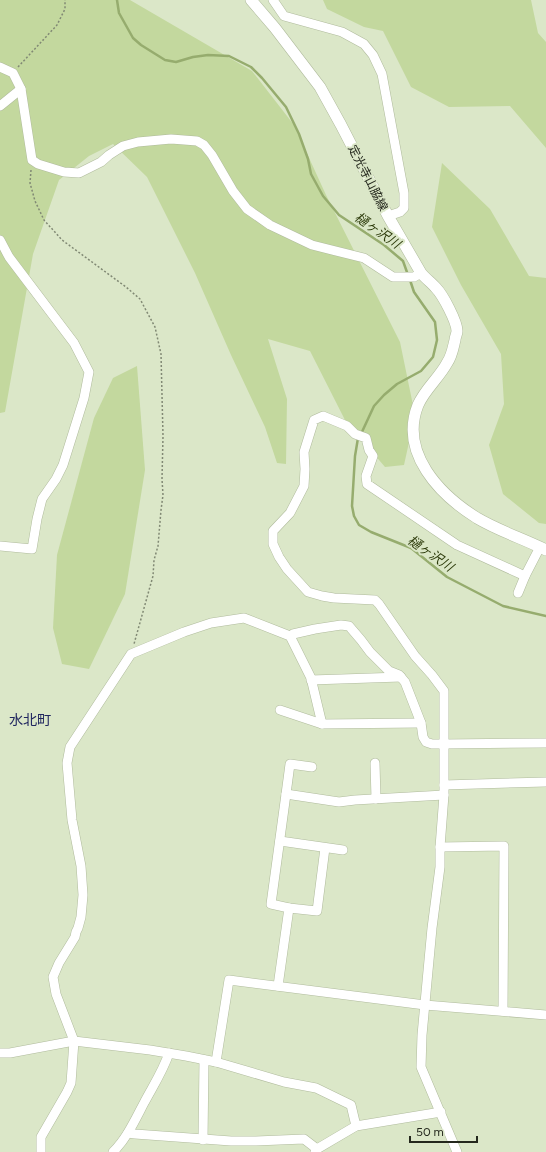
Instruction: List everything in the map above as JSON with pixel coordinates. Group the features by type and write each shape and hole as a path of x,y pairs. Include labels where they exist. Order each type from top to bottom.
{"main road":[{"name":"定光寺山脇線","path":"251,0 275,28 320,87 418,275 437,288 451,311 457,330 452,352 447,364 429,386 418,405 413,423 417,456 424,469 454,501 478,518 543,549"}],"street":[{"path":"273,0 284,16 342,32 364,44 373,55 382,74 404,193 404,208 400,212 388,216"},
{"path":"0,67 13,73 21,89 32,160 38,164 64,172 79,173 101,162 123,146 138,142 171,139 196,141 204,145 212,155 233,191 247,209 270,225 312,245 364,258 393,277 400,278 418,275"},
{"path":"0,106 21,89"},
{"path":"0,240 9,257 74,343 89,372 84,398 63,465 56,479 42,499 32,549 0,546"},
{"path":"457,1152 421,1067 422,1035 432,928 440,867 444,795 444,690 415,656 375,600 334,598 308,592 287,569 279,557 273,544 273,531 290,513 304,486 304,452 314,420 323,416 347,426 355,434 366,438 368,450 373,456 366,476 367,484 457,545 525,576"},
{"path":"518,593 525,576 543,549"},
{"path":"41,1152 41,1137 71,1083 74,1041 56,994 53,977 59,963 75,937 81,917 83,895 81,866 72,820 66,763 70,747 131,654 184,632 211,623 244,618 290,636 311,680 322,724"},
{"path":"290,636 315,629 342,625 349,626 370,652 389,671 399,674 405,682 421,723 423,737 426,742 432,744 546,743"},
{"path":"311,680 402,678"},
{"path":"280,710 322,724 421,723"},
{"path":"375,763 376,799"},
{"path":"312,767 290,764 271,904 289,908 318,911 325,848"},
{"path":"444,785 546,782"},
{"path":"286,794 340,802 444,795"},
{"path":"280,841 343,850"},
{"path":"440,846 504,846 503,1012"},
{"path":"278,986 289,908"},
{"path":"216,1062 229,980 425,1005 546,1015"},
{"path":"0,1053 10,1053 74,1041 169,1053 216,1062 284,1082 316,1088 351,1105 356,1126"},
{"path":"113,1152 120,1145 128,1132 164,1066 169,1053"},
{"path":"203,1140 204,1060"},
{"path":"128,1132 135,1134 203,1140 256,1141 304,1139 316,1151 356,1126 441,1112"}],"path":[{"path":"13,73 57,24 65,9 65,0"},
{"path":"32,160 30,183 35,201 44,220 62,240 140,299 154,327 161,354 163,495 160,510 158,546 154,560 153,576 131,654"}],"green space":[{"path":"0,0 130,0 252,71 294,125 326,195 400,342 415,415 404,465 385,467 345,420 310,351 268,339 287,399 286,464 277,463 265,427 195,273 147,177 113,144 89,156 59,180 33,254 5,412 0,413"},
{"path":"323,0 531,0 538,33 546,42 546,148 510,106 449,107 411,87 383,31 364,27 327,9"},
{"path":"442,163 490,209 529,276 546,278 546,524 539,523 503,494 489,445 504,404 501,354 461,285 432,227"},
{"path":"137,366 145,470 125,594 89,669 62,664 53,628 57,555 94,418 113,378"}],"waterway":[{"name":"樋ヶ沢川","path":"117,0 119,13 133,38 141,45 165,60 176,62 193,57 208,55 229,56 251,67 286,107 299,134 308,159 311,174 323,196 339,215 384,245 403,261 408,275"},
{"name":"樋ヶ沢川","path":"361,434 374,406 384,395 397,384 421,371 433,357 437,340 435,322 414,292 410,280"},
{"name":"樋ヶ沢川","path":"358,438 355,456 352,506 354,516 359,525 371,532 411,548 447,577 503,606 546,616"}],"district":[{"name":"水北町","path":"30,720"}]}
